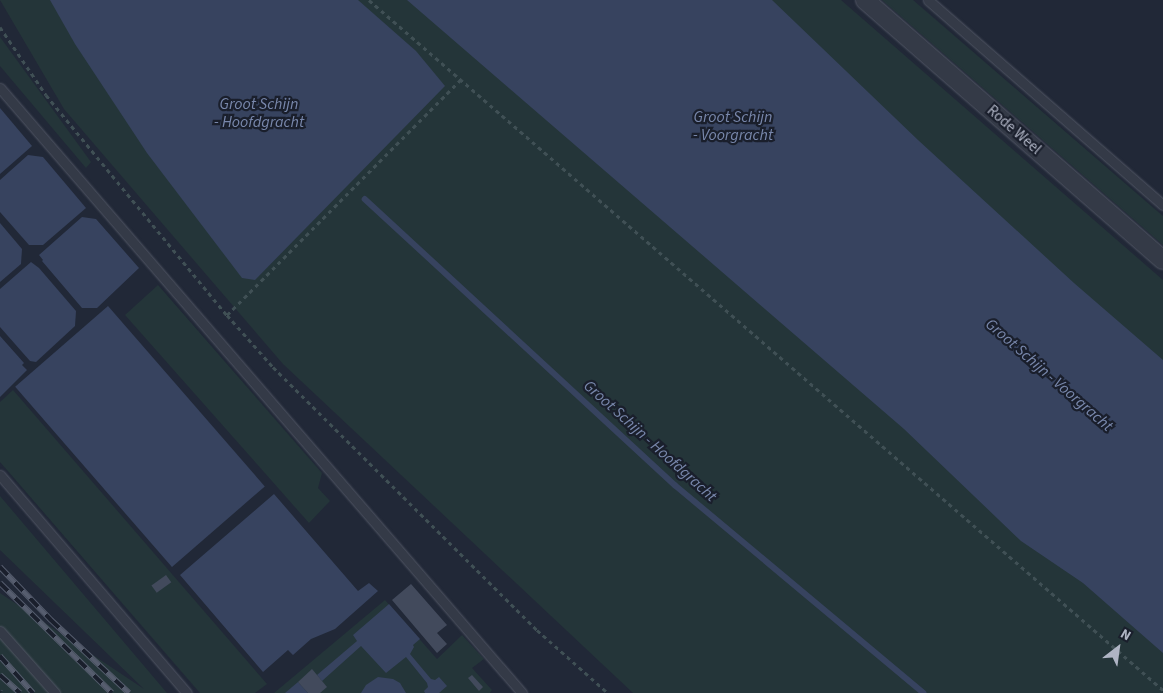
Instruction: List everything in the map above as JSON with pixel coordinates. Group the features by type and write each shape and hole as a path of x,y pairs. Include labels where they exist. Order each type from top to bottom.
{"street":[{"name":"Rode Weel","path":"864,0 1163,260"}],"lane":[{"path":"928,0 1163,204"},
{"path":"0,88 522,693"},
{"path":"0,475 187,693"},
{"path":"0,631 55,693"}],"path":[{"path":"369,0 1163,690"},
{"path":"0,27 46,95 227,315 273,367 530,623 608,693"},
{"path":"227,315 460,80"}],"shaded area":[{"path":"0,0 841,0 1163,280 1163,693 633,693 283,364 64,109"},
{"path":"882,0 913,0 1163,216 1163,245"},
{"path":"0,37 91,162 86,168 0,66"},
{"path":"158,285 322,473 318,488 330,501 309,523 125,315"},
{"path":"13,390 267,684 255,693 200,693 0,462 0,402"},
{"path":"0,496 167,693 0,693 0,593 144,689 0,550"},
{"path":"385,600 437,659 462,635 484,659 472,668 492,690 490,693 274,693"}],"water":[{"name":"Groot Schijn - Hoofdgracht","path":"50,0 358,0 416,51 445,86 255,280 242,278 147,153 75,44"},
{"name":"Groot Schijn - Voorgracht","path":"407,0 772,0 918,140 1074,283 1163,360 1163,653 1083,583 1021,541 904,429"},
{"path":"0,108 32,146 0,174"},
{"path":"28,155 43,157 86,208 43,245 29,245 0,212 0,180"},
{"path":"82,217 96,219 139,268 97,308 82,308 39,255"},
{"path":"0,223 22,249 21,264 0,282"},
{"path":"31,262 39,268 76,311 75,326 36,362 30,361 0,327 0,289"},
{"path":"108,306 265,486 172,567 15,387"},
{"path":"0,336 24,363 22,365 27,370 0,397"},
{"path":"274,494 358,591 369,583 378,591 335,629 311,639 293,655 288,650 263,672 180,575"},
{"path":"389,604 420,639 413,645 414,647 410,654 431,679 435,680 439,677 447,686 439,693 425,693 424,691 428,687 427,683 406,657 386,673 361,646 322,681 317,675 357,641 353,635"},
{"path":"378,677 393,679 400,683 406,693 361,693 366,685"},
{"path":"298,682 308,693 285,693"}],"building":[{"path":"166,575 171,582 157,593 151,586"},
{"path":"411,584 447,625 437,633 447,644 437,653 392,600"},
{"path":"312,669 327,687 320,693 308,693 298,682"},
{"path":"472,675 483,687 479,691 468,678"}],"waterway":[{"name":"Groot Schijn - Hoofdgracht","path":"365,199 675,485 924,693"}],"railway":[{"path":"0,567 51,620 129,693"},
{"path":"0,583 112,693"},
{"path":"0,656 33,693"},
{"path":"0,675 20,693"}]}
